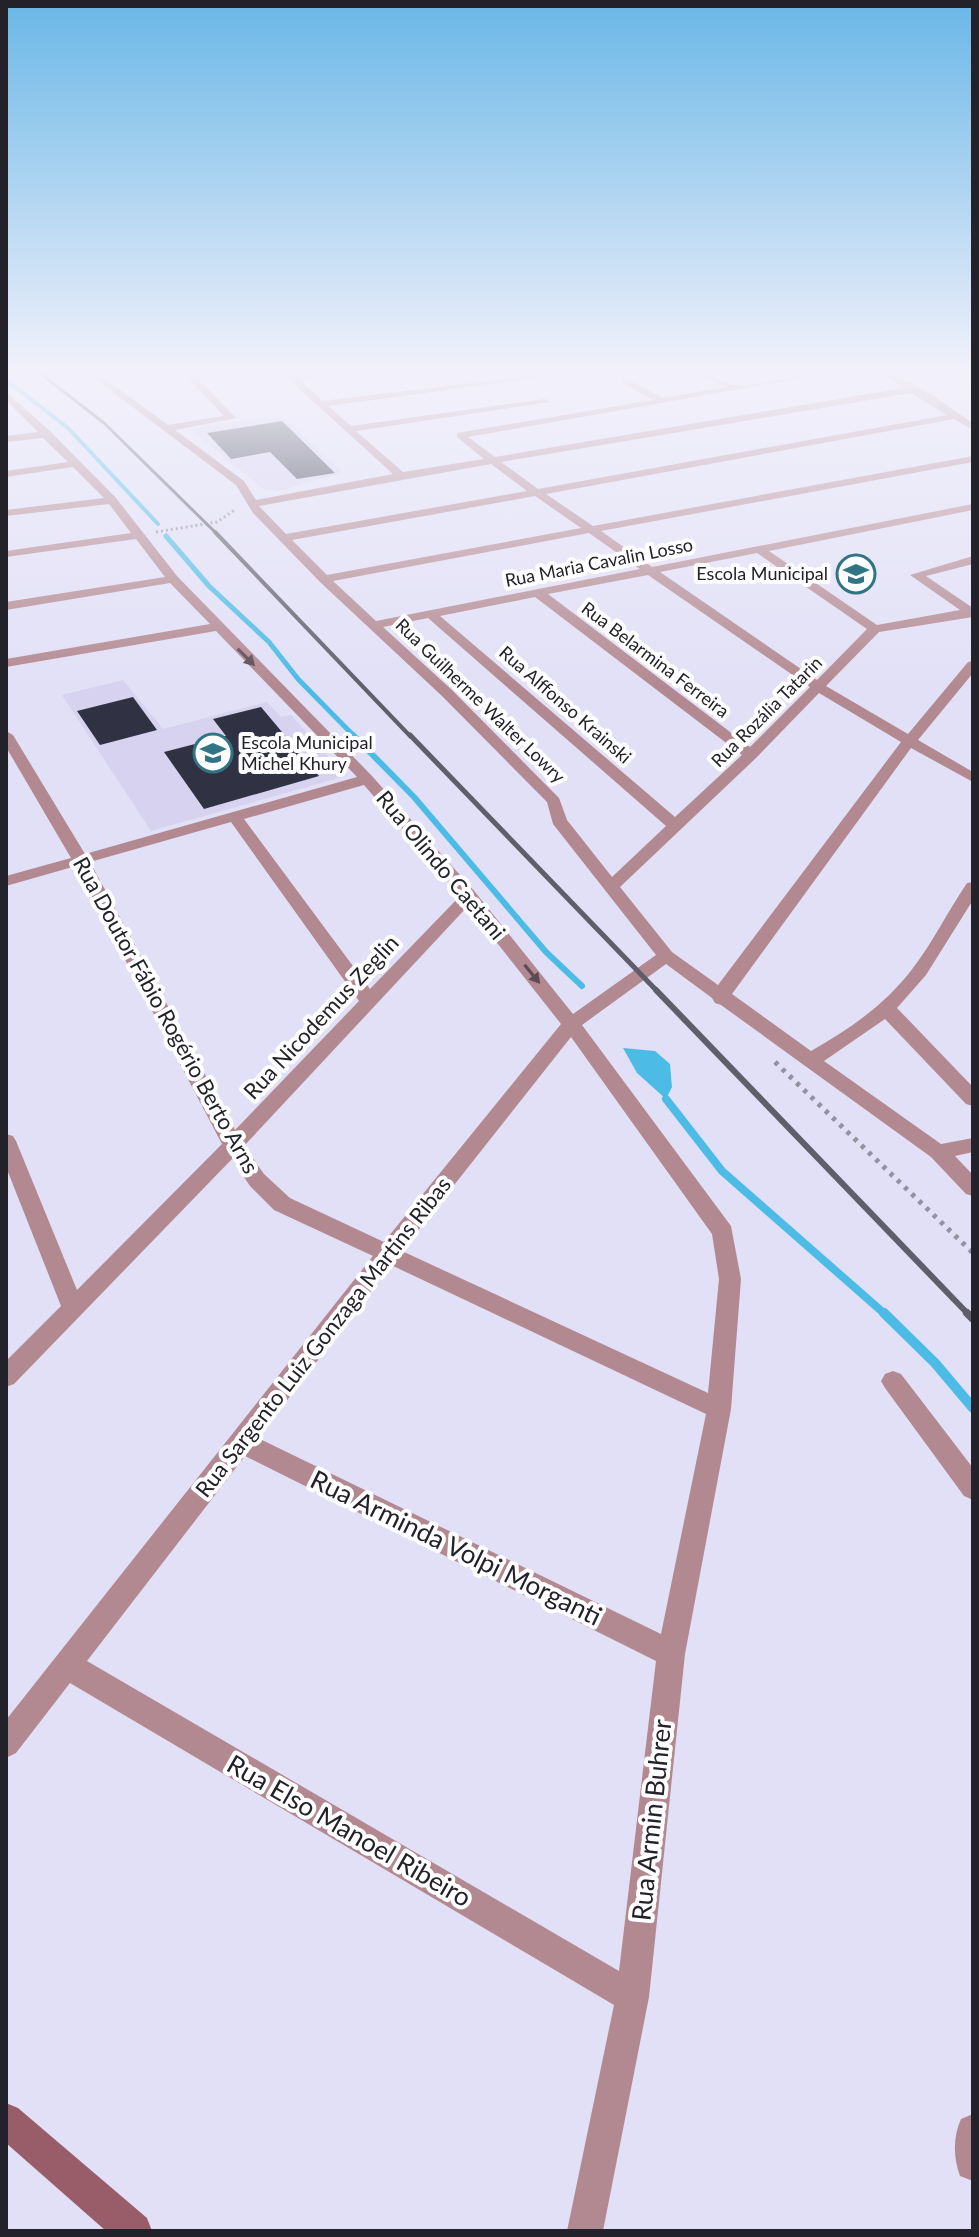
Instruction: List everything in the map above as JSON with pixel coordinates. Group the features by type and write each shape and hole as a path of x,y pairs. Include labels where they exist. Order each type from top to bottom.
{"street":[{"name":"Rua Olindo Caetani","path":"90,478 145,534 173,579 216,627 367,779 469,896 571,1024 723,1232 730,1279 719,1409"},
{"name":"Rua Guilherme Walter Lowry","path":"234,478 253,504 324,579 447,693 554,801 559,821 666,956 721,999 938,1152 973,1188"},
{"path":"253,504 388,478"},
{"path":"517,478 818,687 973,778"},
{"path":"284,538 611,478"},
{"path":"324,579 869,478"},
{"path":"6,513 112,500"},
{"name":"Rua Maria Cavalin Losso","path":"373,625 973,507"},
{"path":"6,554 145,534"},
{"path":"761,550 875,629 972,612"},
{"path":"972,612 916,575 973,560"},
{"path":"6,606 173,579"},
{"name":"Rua Belarmina Ferreira","path":"538,593 751,755"},
{"name":"Rua Alffonso Krainski","path":"431,614 675,825"},
{"path":"6,663 216,627"},
{"name":"Rua Rozália Tatarin","path":"610,887 751,755 875,629"},
{"path":"721,999 725,988 908,742 973,665"},
{"name":"Rua Doutor Fábio Rogério Berto Arns","path":"6,735 81,861 233,1145 257,1180 282,1204 719,1409"},
{"path":"6,881 367,779"},
{"path":"234,816 369,1001"},
{"path":"809,1061 846,1040 885,1007 918,973 973,887"},
{"name":"Rua Nicodemus Zeglin","path":"6,1377 233,1145 469,896"},
{"name":"Rua Sargento Luiz Gonzaga Martins Ribas","path":"6,1743 571,1024 666,956"},
{"path":"885,1007 973,1099"},
{"path":"6,1141 73,1307"},
{"path":"938,1152 973,1145"},
{"path":"893,1381 973,1488"},
{"name":"Rua Armin Buhrer","path":"585,2231 632,1997 671,1654 719,1409"},
{"name":"Rua Arminda Volpi Morganti","path":"241,1442 671,1654"},
{"name":"Rua Elso Manoel Ribeiro","path":"67,1665 632,1997"},
{"path":"6,2120 134,2231"},
{"path":"973,2131 973,2163"}],"path":[{"path":"145,534 217,522 231,510 253,504"},
{"path":"765,1053 973,1253"}],"shaded area":[{"path":"251,478 324,478 278,491 265,490"},
{"name":"Escola Municipal Michel Khury","path":"123,680 163,729 267,702 281,717 291,715 346,776 151,831 62,695"}],"water":[{"path":"623,1048 655,1051 670,1064 672,1087 666,1099 637,1073"}],"building":[{"path":"133,697 157,730 100,745 77,711"},
{"path":"261,707 319,776 204,809 164,752 226,736 213,719"}],"waterway":[{"path":"115,478 158,524"},
{"path":"166,536 209,586 269,642 298,679 355,737"},
{"path":"353,735 414,797 546,952 582,986"},
{"path":"666,1099 722,1171 886,1315"},
{"path":"884,1313 935,1363 973,1408"}],"railway":[{"path":"160,478 216,533"},
{"path":"216,533 411,737"},
{"path":"410,735 658,992"},
{"path":"656,990 969,1315"},
{"path":"969,1315 973,1319"}],"place":[{"name":"Escola Municipal","path":"856,574"},
{"name":"Escola Municipal Michel Khury","path":"213,753"}]}
